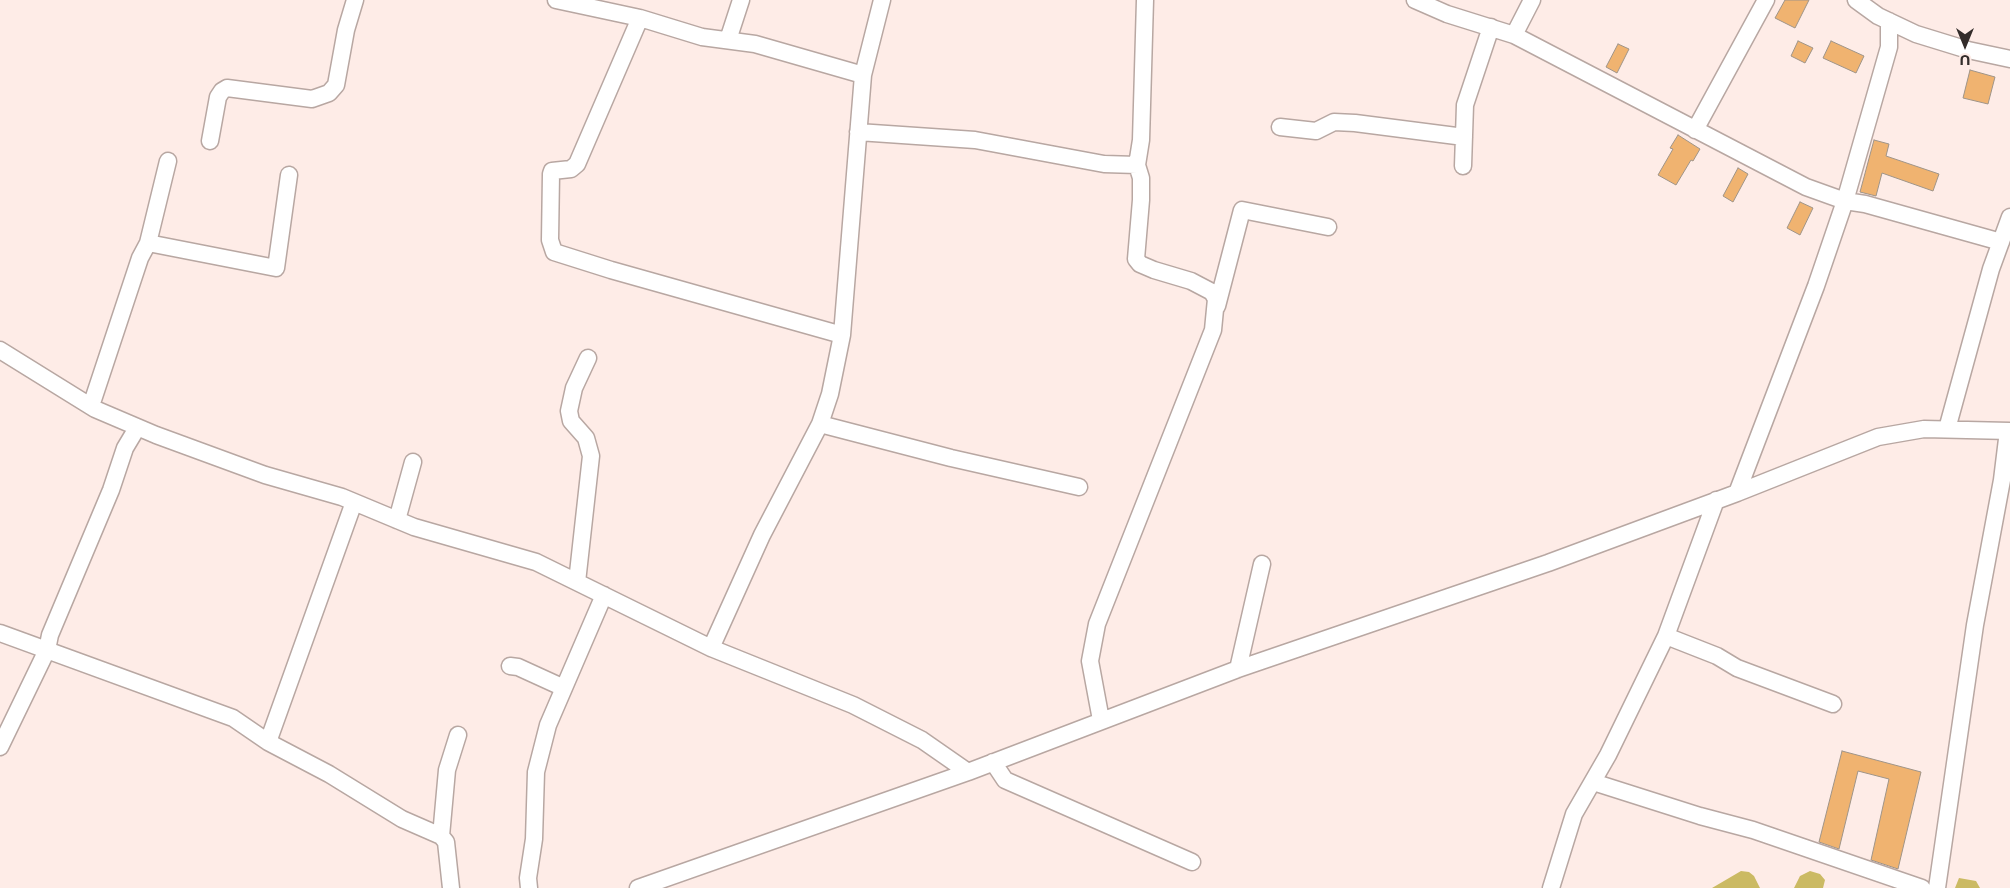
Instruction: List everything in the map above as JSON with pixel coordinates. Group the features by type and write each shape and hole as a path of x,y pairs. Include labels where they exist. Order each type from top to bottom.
{"street":[{"path":"210,141 218,97 222,90 227,88 312,99 330,93 336,85 346,30 355,0"},
{"path":"556,0 640,18 702,36 755,44 863,75"},
{"path":"728,40 741,0"},
{"path":"711,648 762,534 820,424 830,394 842,336 863,75 882,0"},
{"path":"1145,0 1141,140 1137,165 1141,178 1141,200 1136,259 1140,264 1191,281 1212,292 1217,306"},
{"path":"1415,0 1447,14 1514,35 1806,186 1845,201 1865,204 2001,242"},
{"path":"1514,35 1532,0"},
{"path":"1695,130 1766,0"},
{"path":"1856,0 1889,21 1916,34 1968,50 2010,58"},
{"path":"640,18 577,164 571,169 552,171 550,240 554,252 842,336"},
{"path":"1737,493 1816,286 1845,201 1889,47 1889,21"},
{"path":"1463,166 1465,105 1491,27"},
{"path":"1280,127 1316,131 1334,122 1355,122 1464,137"},
{"path":"858,132 975,140 1104,164 1137,165"},
{"path":"91,406 140,258 148,243 168,161"},
{"path":"148,243 276,268 289,175"},
{"path":"1101,720 1090,661 1097,624 1213,330 1217,306 1242,210 1328,228"},
{"path":"1947,429 1991,269 2010,216"},
{"path":"0,350 91,406 137,428 265,475 354,502 397,520 536,562 711,648 853,705 922,740 968,772"},
{"path":"577,582 591,456 586,438 571,421 569,411 574,388 588,358"},
{"path":"820,424 951,458 1078,487"},
{"path":"0,747 47,650 50,635 111,490 125,448 137,428"},
{"path":"638,888 968,772 1238,669 1548,563 1737,493 1878,436 1924,429 2009,431 2002,480 1975,625 1938,888"},
{"path":"397,520 413,462"},
{"path":"1551,888 1574,814 1593,782 1666,636 1716,500"},
{"path":"268,742 354,502"},
{"path":"1238,669 1262,564"},
{"path":"529,888 528,878 534,838 536,772 548,725 604,595"},
{"path":"0,633 233,718 268,742 330,774 402,819 441,836 446,842 451,888"},
{"path":"1666,636 1717,656 1737,668 1833,704"},
{"path":"510,666 518,667 564,688"},
{"path":"441,836 447,770 458,735"},
{"path":"993,762 1005,780 1192,862"},
{"path":"1593,782 1700,816 1753,830 1922,888"}],"shaded area":[{"path":"1741,871 1749,872 1754,876 1760,888 1712,888"},
{"path":"1810,871 1820,874 1825,880 1823,888 1794,888 1800,876"},
{"path":"1959,878 1976,881 1980,888 1955,888"}],"building":[{"path":"1785,0 1809,0 1795,28 1775,18"},
{"path":"1798,41 1813,48 1805,63 1791,56"},
{"path":"1831,41 1864,56 1856,73 1823,58"},
{"path":"1618,44 1629,49 1617,73 1606,67"},
{"path":"1970,70 1995,77 1988,104 1963,98"},
{"path":"1678,135 1700,149 1676,185 1658,175 1673,149 1670,148"},
{"path":"1874,140 1889,144 1886,156 1939,174 1933,191 1882,173 1876,196 1860,192"},
{"path":"1738,168 1748,174 1733,202 1723,196"},
{"path":"1800,202 1813,208 1800,235 1787,228"},
{"path":"1842,751 1921,772 1898,869 1871,860 1889,779 1858,771 1839,849 1819,842"}]}
